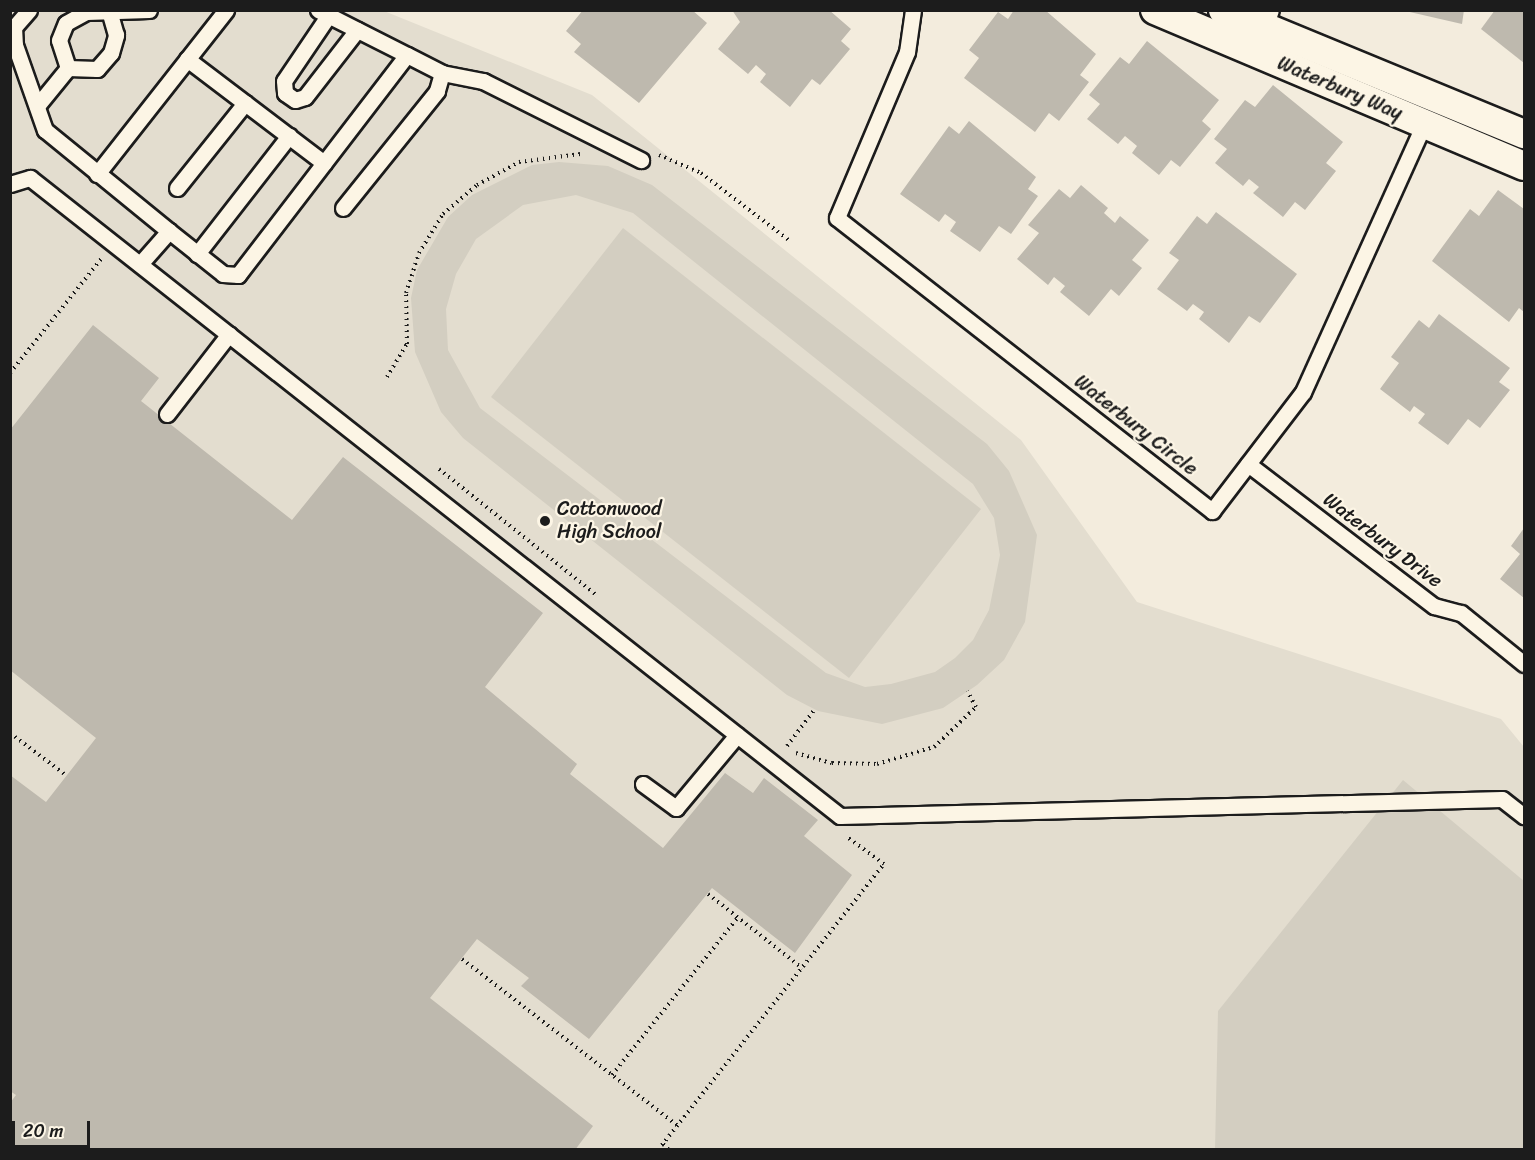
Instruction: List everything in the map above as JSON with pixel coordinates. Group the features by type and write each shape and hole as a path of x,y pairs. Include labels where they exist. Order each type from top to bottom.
{"street":[{"name":"Waterbury Way","path":"1155,10 1264,30"},
{"name":"Waterbury Way","path":"1223,10 1430,110 1524,166"},
{"name":"Waterbury Way","path":"1430,110 1524,135"}],"lane":[{"path":"29,10 14,27 15,45 45,130 223,274 238,275 407,55"},
{"path":"68,68 59,40 66,22 86,12 149,10"},
{"path":"97,174 226,10"},
{"name":"Waterbury Circle","path":"913,10 907,52 837,218 1212,511 1304,392 1430,110"},
{"path":"68,68 97,69 111,54 116,34 109,12"},
{"path":"357,30 305,97 294,100 285,93 284,81 323,13 357,30 407,55 442,73 483,81 645,155"},
{"path":"187,59 324,163"},
{"path":"37,106 68,68"},
{"path":"343,208 437,90 442,73"},
{"path":"177,188 245,103"},
{"path":"197,254 289,136"},
{"path":"10,184 30,178 840,816 1502,799 1524,816"},
{"path":"140,264 169,231"},
{"path":"166,414 229,334"},
{"name":"Waterbury Drive","path":"1248,464 1434,606 1461,613 1524,664"},
{"path":"643,784 676,808 737,735"}],"path":[{"path":"387,377 406,344 406,293 419,253 442,214 477,184 519,162 589,154"},
{"path":"645,155 701,173 790,241"},
{"path":"10,373 105,254"},
{"path":"439,469 604,600"},
{"path":"778,739 787,746 832,763 877,764 934,747 976,707 967,691"},
{"path":"787,746 815,709"},
{"path":"10,733 67,776"},
{"path":"658,1149 884,864 840,832"},
{"path":"708,894 802,968"},
{"path":"612,1075 738,917"},
{"path":"462,958 677,1125"},
{"path":"663,1144 669,1149"}],"shaded area":[{"name":"Cottonwood High School","path":"10,11 384,11 592,95 1021,440 1137,602 1501,719 1524,747 1524,1149 11,1149"},
{"path":"559,162 608,166 652,185 987,444 1009,471 1037,535 1025,622 1004,660 977,685 943,708 882,724 818,711 787,695 463,438 441,412 415,352 411,298 417,270 448,217 472,195 532,165","holes":["576,195 633,213 973,484 994,518 1000,555 989,610 973,640 955,658 935,672 891,684 865,687 826,673 480,408 448,350 446,309 456,274 476,239 523,205"]},
{"path":"623,228 981,509 849,678 491,397"},
{"path":"1403,780 1524,881 1524,1149 1215,1150 1218,1011"}],"building":[{"path":"583,10 692,10 707,23 639,103 574,52 581,44 566,31"},
{"path":"732,10 829,10 851,29 841,41 850,49 820,85 812,79 790,107 760,82 766,74 756,65 748,74 718,49 740,22"},
{"path":"1014,10 1045,10 1096,54 1080,75 1089,82 1059,121 1049,113 1035,132 964,78 979,58 969,50 998,12 1008,19"},
{"path":"1401,10 1464,10 1462,24"},
{"path":"1495,10 1524,10 1524,63 1481,29"},
{"path":"1147,41 1219,100 1202,121 1211,129 1180,167 1171,160 1159,175 1132,153 1137,146 1125,136 1118,144 1087,119 1100,104 1089,95 1120,57 1129,64"},
{"path":"1273,85 1343,142 1326,163 1336,171 1305,210 1295,202 1283,217 1253,193 1259,187 1249,179 1243,186 1215,163 1227,149 1214,139 1245,100 1255,107"},
{"path":"969,121 1036,177 1028,189 1038,196 1011,234 999,226 980,252 950,231 956,222 945,214 939,222 900,194 949,126 959,134"},
{"path":"1081,185 1108,208 1104,213 1115,223 1120,216 1149,240 1132,260 1142,268 1119,296 1111,289 1089,316 1060,292 1065,286 1054,277 1048,285 1017,259 1039,233 1028,225 1059,189 1070,198"},
{"path":"1498,190 1524,209 1524,312 1519,308 1509,322 1432,261 1470,209 1479,216"},
{"path":"1216,212 1297,274 1260,323 1249,316 1229,343 1199,319 1204,312 1193,304 1187,311 1157,289 1179,260 1169,253 1197,216 1207,224"},
{"path":"1439,314 1510,368 1499,382 1510,390 1480,428 1468,419 1448,445 1418,423 1425,414 1414,406 1410,412 1380,389 1399,363 1391,357 1419,320 1429,328"},
{"path":"93,325 159,378 141,401 292,520 343,457 543,613 485,687 577,764 570,774 663,848 725,773 753,793 764,778 818,820 804,836 852,875 795,953 712,888 589,1039 521,986 529,978 477,939 430,998 593,1126 575,1150 10,1150 10,1103 16,1095 10,1091 10,775 46,802 96,738 10,670 10,430"},
{"path":"1524,528 1524,598 1500,579 1520,554 1511,546"}],"place":[{"name":"Cottonwood High School","path":"545,521"}]}
